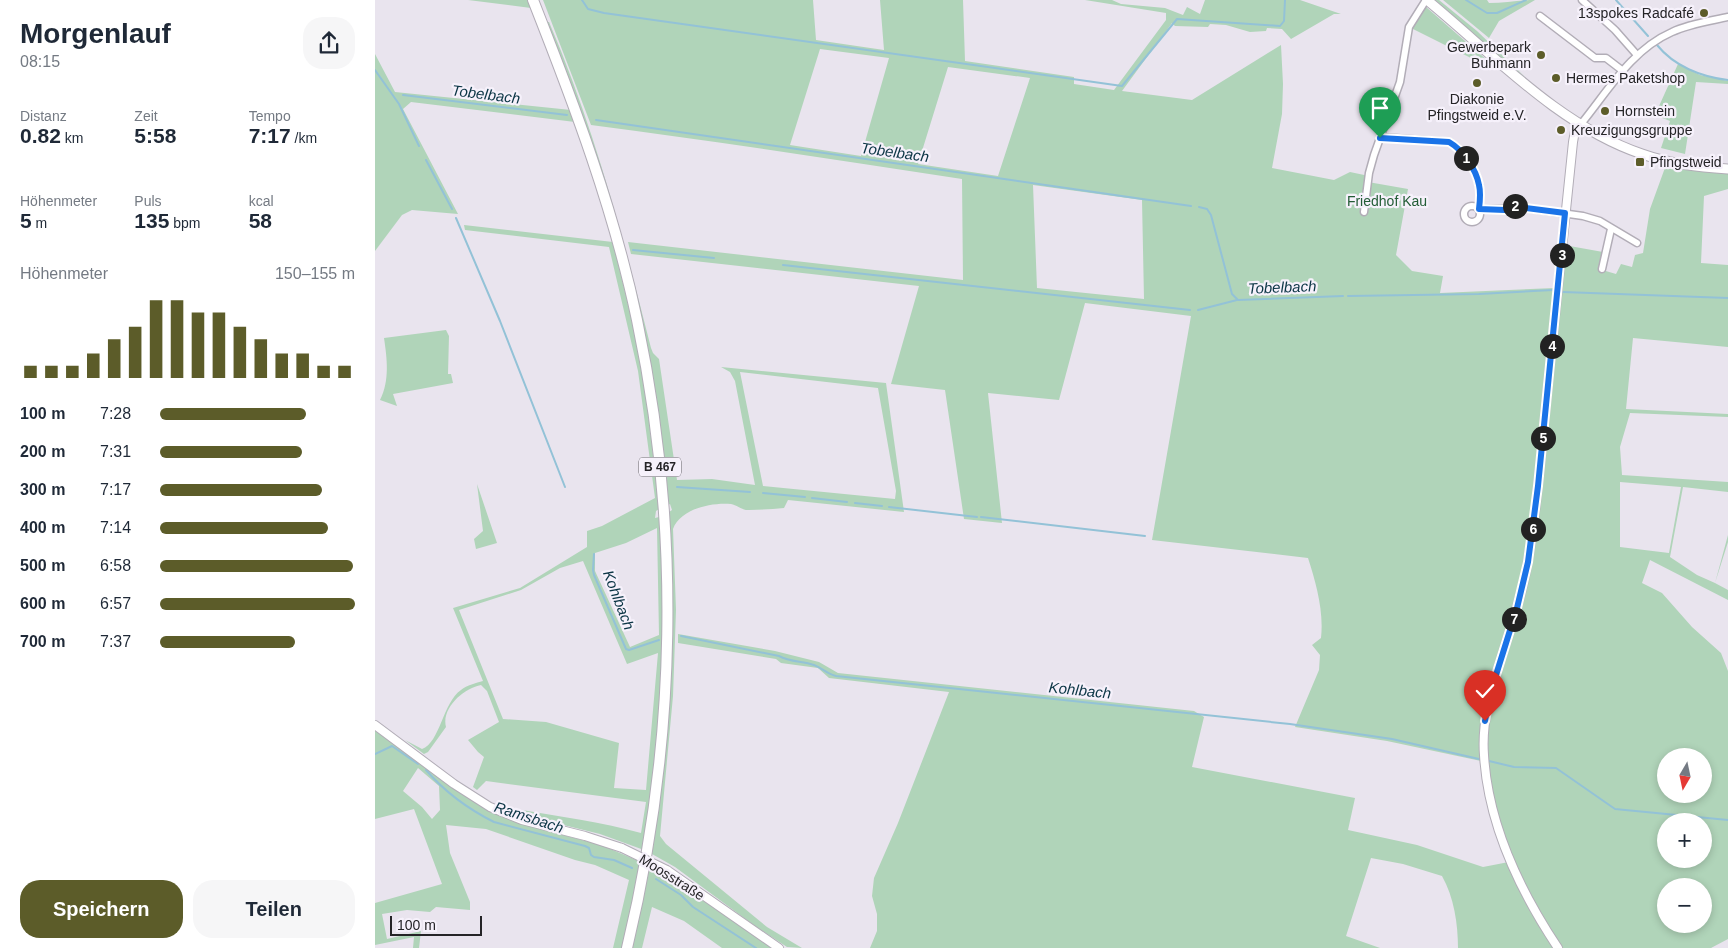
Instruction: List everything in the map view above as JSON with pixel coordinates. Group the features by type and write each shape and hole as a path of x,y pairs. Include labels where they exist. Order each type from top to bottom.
{"main road":[{"name":"B 467","path":"533,0 588,146 619,249 636,318 650,391 663,492 667,544 668,624 663,725 652,826 627,948"},
{"path":"1426,0 1553,106 1581,124 1613,142 1648,156 1681,164 1728,171"}],"street":[{"path":"1364,212 1369,173 1400,82 1409,26 1426,0"},
{"path":"1581,0 1615,30 1637,55"},
{"path":"1540,16 1595,58 1606,58 1623,71"},
{"path":"1558,948 1524,892 1503,840 1487,786 1483,749 1488,701 1517,608 1528,562 1538,486 1573,142 1575,132 1581,124 1623,71 1652,42 1673,31 1728,17"},
{"path":"1380,138 1449,142 1454,145 1466,158 1478,180 1480,193 1479,209 1505,210 1511,206 1583,216 1600,221 1637,243"},
{"path":"1602,269 1611,229"},
{"name":"Moosstraße","path":"375,725 454,784 490,808 522,820 623,848 667,870 779,948"}],"green space":[{"path":"468,0 528,0 531,8"},
{"name":"Friedhof Kau","path":"543,0 813,0 816,40 884,50 880,0 963,0 965,61 1074,77 1074,84 1114,90 1166,20 1166,13 1085,0 1112,0 1121,4 1165,8 1183,15 1187,7 1200,14 1205,0 1300,0 1341,14 1334,14 1291,39 1282,29 1267,28 1266,31 1250,32 1226,25 1210,24 1208,27 1175,26 1172,23 1122,91 1192,100 1281,45 1282,114 1272,168 1334,180 1350,172 1369,176 1368,182 1408,189 1396,255 1412,271 1443,276 1440,293 1555,288 1524,590 1564,245 1603,252 1599,269 1616,274 1621,264 1632,267 1635,255 1643,253 1650,209 1666,165 1728,172 1728,189 1704,196 1701,263 1728,265 1728,347 1633,338 1626,409 1728,414 1728,417 1630,413 1620,447 1622,475 1728,482 1728,492 1683,487 1670,557 1697,575 1728,590 1728,600 1650,560 1642,583 1662,593 1692,627 1721,653 1728,671 1728,939 1711,948 1458,948 1455,911 1450,893 1442,876 1403,864 1371,858 1346,936 1380,948 870,948 877,931 877,914 872,896 874,878 898,823 949,692 829,678 818,668 781,663 776,659 678,643 678,634 775,651 819,662 838,673 1194,711 1204,717 1192,767 1355,798 1348,830 1417,845 1483,867 1514,861 1497,816 1491,793 1486,757 1488,712 1481,761 1387,741 1295,727 1319,670 1320,655 1312,645 1321,638 1320,607 1308,558 1152,540 1191,316 1085,303 1059,400 988,393 1002,523 964,519 945,390 891,384 919,286 631,254 628,242 963,280 962,179 591,125","holes":["820,49 889,58 861,156 790,145","948,67 1030,78 998,176 918,164","1033,185 1142,200 1144,299 1037,288","1620,482 1681,487 1669,553 1620,547"]},
{"path":"1432,0 1439,0 1477,31 1528,80"},
{"path":"1443,0 1487,0 1489,3 1535,0 1499,21 1489,38"},
{"path":"1421,6 1426,7 1488,61 1482,61 1475,54 1471,58 1409,27"},
{"path":"547,22 549,22 565,62 594,142 630,265 651,348 659,359 677,480 712,479 755,485 735,381 730,372 721,367 886,383 904,512 788,500 784,508 762,510 747,510 731,504 715,504 697,508 682,516 673,529 676,610 673,696 660,836 666,844 767,927 802,948 787,947 755,926 675,867 652,854 667,726 671,641 669,512 672,510 670,504 668,505 666,481 638,309","holes":["740,372 878,388 896,491 895,499 763,486"]},
{"path":"375,54 395,92 571,110 575,122 411,102 403,109 458,214 412,210 402,215 375,251"},
{"path":"1678,64 1700,75 1728,81 1728,84 1696,82 1685,154 1661,148 1670,121 1655,115"},
{"path":"464,225 613,242 642,369 659,509 656,511 655,518 659,517 661,549 663,613 662,678 655,774 644,850 600,834 517,812 522,810 567,817 641,833 646,802 486,781 477,790 473,787 484,757 468,740 499,722 487,691 481,685 468,690 450,706 445,720 446,727 428,752 424,754 405,740 422,749 428,745 438,731 450,703 455,696 466,687 483,681 453,608 520,588 587,547 587,531 602,526 655,498 638,371 609,247 465,230","holes":["657,528 659,635 630,647 595,571 595,553 626,543","583,561 627,664 658,653 646,790 614,788 619,743 546,722 503,719 459,610 521,590 560,568"]},
{"path":"446,330 449,336 448,374 451,374 453,383 393,394 397,406 380,400 386,377 387,361 384,338"},
{"path":"477,484 497,543 476,549 474,539 483,531"},
{"path":"1728,535 1728,542 1715,583"},
{"path":"375,729 456,789 492,812 521,824 601,845 641,862 622,948 613,948 629,880 595,865 575,860 486,829 446,825 450,853 470,902 470,910 436,907 430,912 407,910 382,914 387,939 421,931 419,948 413,948 414,937 375,945 375,903 442,884 414,809 375,819","holes":["418,768 439,786 440,810 432,819 422,807 403,791"]},
{"path":"649,866 669,876 772,948 722,948 684,921 652,907 642,948 632,948"}],"waterway":[{"path":"582,0 588,9 604,13 1122,86 1177,19 1280,26 1284,21 1285,0"},
{"path":"1466,0 1487,13 1497,13 1526,0"},
{"path":"1616,0 1648,36"},
{"path":"1657,45 1680,65 1698,73 1728,80"},
{"path":"375,70 399,104 419,146"},
{"name":"Tobelbach","path":"403,95 567,115"},
{"name":"Tobelbach","path":"596,120 1191,206"},
{"path":"426,160 452,209"},
{"name":"Tobelbach","path":"1199,207 1207,209 1211,215 1232,294 1238,300 1343,296"},
{"path":"456,218 500,321 565,487"},
{"path":"633,250 714,258"},
{"path":"783,265 1190,310"},
{"name":"Tobelbach","path":"1348,296 1479,294 1553,290"},
{"name":"Tobelbach","path":"1563,292 1728,298"},
{"path":"1198,310 1237,300"},
{"path":"677,487 750,492"},
{"path":"763,493 805,497"},
{"path":"812,498 847,502"},
{"path":"855,503 882,506"},
{"path":"889,507 977,517"},
{"path":"981,517 1145,536"},
{"name":"Kohlbach","path":"594,554 594,575 626,649 629,650 659,640"},
{"name":"Kohlbach","path":"681,636 779,656 817,666 836,676 1290,724 1392,739 1479,759"},
{"name":"Ramsbach","path":"375,754 392,746 418,764"},
{"name":"Kohlbach","path":"1489,761 1514,767 1556,768 1615,809 1728,820"},
{"name":"Ramsbach","path":"426,770 457,799 494,822 585,846 589,848 591,855 594,857 614,860 632,868"},
{"name":"Ramsbach","path":"656,879 681,895 693,907 756,948"}],"place":[{"name":"13spokes Radcafé","path":"1704,13"},
{"name":"Gewerbepark Buhmann","path":"1541,55"},
{"name":"Hermes Paketshop","path":"1556,78"},
{"name":"Diakonie Pfingstweid e.V.","path":"1477,83"},
{"name":"Hornstein","path":"1605,111"},
{"name":"Kreuzigungsgruppe","path":"1561,130"},
{"name":"Pfingstweid","path":"1640,162"}],"route":[{"path":"1380,138 1449,142 1454,145 1466,158 1478,180 1480,193 1479,209 1505,210 1511,206 1565,213 1538,486 1528,562 1517,608 1491,691 1485,721"}]}
